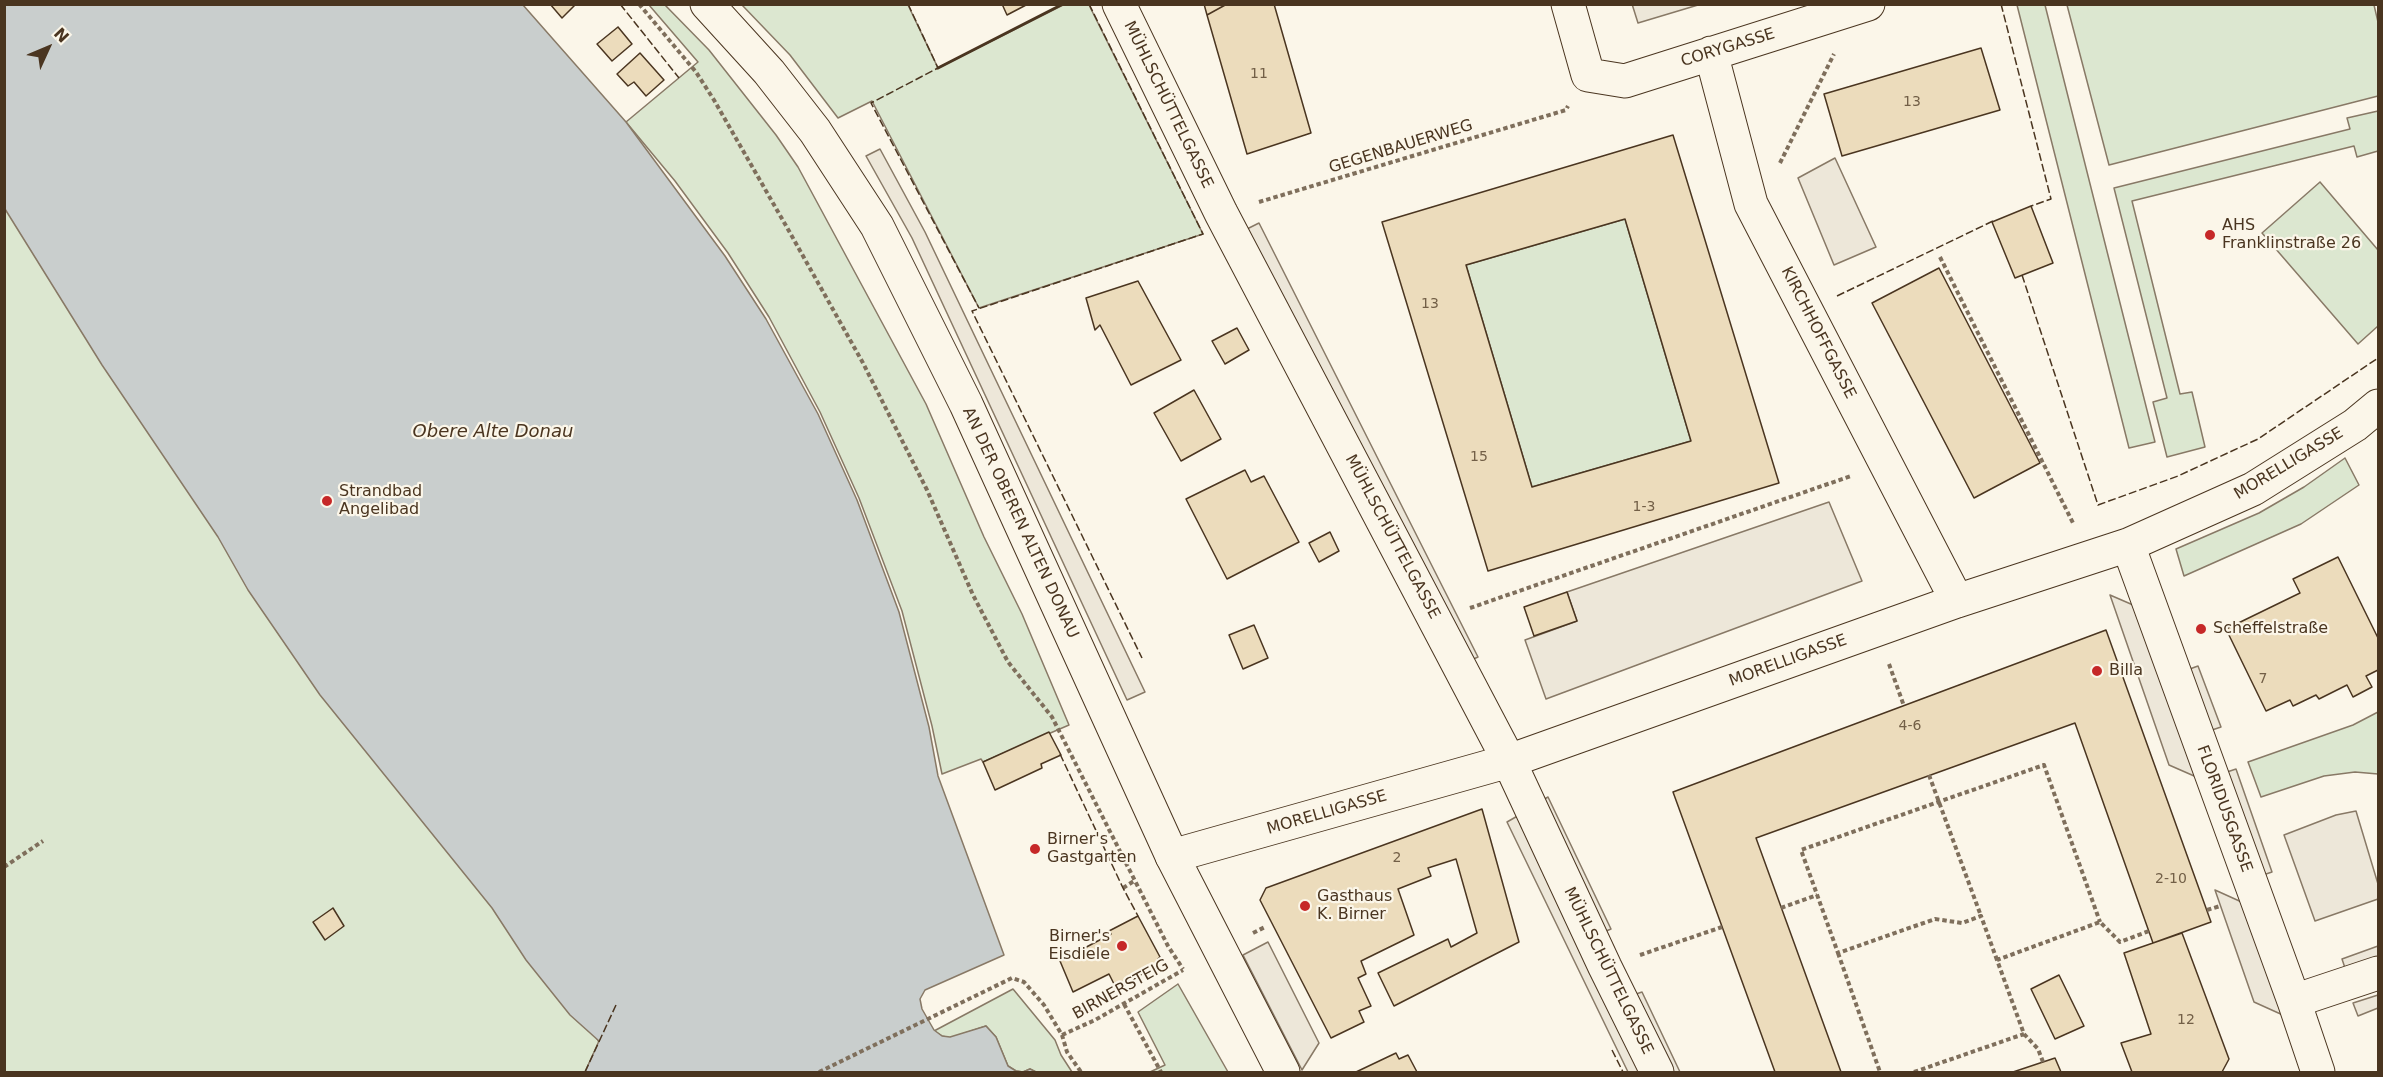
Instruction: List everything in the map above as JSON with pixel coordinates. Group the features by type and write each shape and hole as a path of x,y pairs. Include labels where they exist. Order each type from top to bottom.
{"street":[{"name":"AN DER OBEREN ALTEN DONAU","path":"707,4 768,72 816,131 878,226 966,404 1172,856 1283,1072"},
{"name":"MÜHLSCHÜTTELGASSE","path":"1119,4 1221,213 1509,761 1605,967 1657,1072"},
{"path":"1568,4 1588,75"},
{"name":"CORYGASSE","path":"1588,75 1625,81 1868,4"},
{"name":"KIRCHHOFFGASSE","path":"1711,53 1751,204 1957,601"},
{"name":"MORELLIGASSE","path":"1172,856 1509,761 1957,601 2128,545 2253,489 2355,425 2379,406"},
{"name":"FLORIDUSGASSE","path":"2128,545 2318,1072"},
{"path":"2294,1002 2379,973"}],"path":[{"path":"639,4 708,91 789,231 868,373 927,490 973,595 1008,662 1052,717 1134,881 1168,946 1183,969"},
{"path":"1780,165 1834,52"},
{"name":"GEGENBAUERWEG","path":"1221,213 1566,110 1588,75"},
{"path":"1940,257 2074,526"},
{"path":"1435,620 1886,464"},
{"path":"1880,1072 1801,850 2044,765 2100,922 2120,942 2149,931"},
{"path":"1929,775 2024,1034 2038,1049 2043,1062"},
{"path":"4,867 43,841"},
{"path":"1123,888 1134,881"},
{"path":"1781,908 1817,895"},
{"path":"2207,910 2213,908"},
{"path":"1838,953 1935,919 1962,923 1981,916"},
{"path":"1996,960 2100,922"},
{"path":"1635,957 1722,927"},
{"name":"BIRNERSTEIG","path":"1062,1035 1124,1004 1191,965"},
{"path":"819,1072 1012,978 1024,982 1044,1005 1062,1035 1067,1052 1081,1072"},
{"path":"1124,1004 1161,1072"},
{"path":"1914,1072 2024,1034"}],"green space":[{"path":"649,5 665,5 709,50 776,135 798,167 926,404 984,537 1022,614 1069,725 983,762 981,759 942,774 902,611 859,498 820,412 769,317 728,253 675,181 626,122 698,62"},
{"path":"742,5 908,5 938,68 1063,5 1089,5 1203,234 979,308 872,101 838,118 790,55"},
{"path":"2017,5 2045,5 2155,442 2129,448"},
{"path":"2067,5 2374,5 2378,22 2378,96 2109,165"},
{"path":"4,41 599,1042 585,1072 5,1072"},
{"path":"2378,111 2378,151 2357,157 2354,146 2132,201 2180,394 2192,392 2205,447 2167,457 2153,402 2167,398 2114,188 2350,129 2347,118"},
{"path":"2320,182 2378,250 2378,326 2358,344 2262,233"},
{"path":"1625,219 1691,441 1532,487 1466,265"},
{"path":"2345,458 2359,485 2301,524 2184,576 2176,549 2259,513 2304,487"},
{"path":"2378,712 2378,774 2355,772 2324,776 2261,797 2248,762 2353,725"},
{"path":"1178,984 1228,1072 1150,1072 1165,1065 1138,1012"},
{"path":"1013,989 1055,1040 1072,1072 1036,1072 1030,1069 1023,1072 1016,1071 1008,1066 996,1037 986,1026 950,1038 934,1031"}],"shaded area":[{"path":"1632,4 1698,4 1698,5 1638,23"},
{"path":"880,149 925,232 1145,692 1127,700 912,238 866,156"},
{"path":"1835,158 1876,247 1834,265 1798,178"},
{"path":"1259,223 1478,657 1467,662 1247,229"},
{"path":"1829,502 1862,581 1546,699 1525,640 1577,621 1567,592"},
{"path":"2110,595 2140,608 2201,779 2169,765"},
{"path":"2198,666 2221,727 2209,731 2187,670"},
{"path":"2236,769 2272,872 2260,876 2224,773"},
{"path":"1548,797 1611,929 1599,934 1536,804"},
{"path":"2356,811 2378,884 2378,899 2315,921 2284,835 2336,815"},
{"path":"1521,814 1646,1072 1628,1072 1507,822"},
{"path":"2215,890 2246,904 2285,1016 2254,1002"},
{"path":"1268,942 1319,1043 1302,1070 1243,955"},
{"path":"2378,946 2378,959 2346,971 2342,959"},
{"path":"1642,992 1680,1072 1666,1072 1630,996"},
{"path":"2378,995 2378,1008 2358,1016 2353,1003"}],"water":[{"name":"Obere Alte Donau","path":"4,5 523,5 626,122 725,256 766,319 818,414 857,500 899,612 929,727 938,776 1004,955 925,990 920,999 922,1009 934,1030 942,1036 950,1037 986,1026 996,1037 1008,1066 1023,1072 585,1072 599,1041 570,1015 526,960 492,908 320,695 248,590 218,537 102,365 5,209"}],"building":[{"path":"550,4 576,4 562,18"},
{"path":"1002,4 1028,4 1007,15"},
{"path":"1204,4 1227,4 1207,15"},
{"path":"1227,4 1274,4 1311,133 1247,154 1207,15"},
{"path":"618,27 632,44 612,61 597,44"},
{"path":"1981,48 2000,110 1842,156 1824,94"},
{"path":"640,53 664,80 646,96 634,82 628,86 617,74"},
{"path":"1673,135 1779,483 1488,571 1382,222","holes":["1625,219 1691,441 1532,487 1466,265"]},
{"path":"2031,206 2053,263 2015,278 1992,222"},
{"path":"1939,268 2040,463 1974,498 1872,303"},
{"path":"1138,281 1181,360 1131,385 1100,325 1095,330 1086,298"},
{"path":"1237,328 1249,350 1225,364 1212,341"},
{"path":"1194,390 1221,439 1181,461 1154,413"},
{"path":"1245,470 1251,482 1264,476 1299,542 1227,579 1186,499"},
{"path":"1330,532 1339,551 1319,562 1309,543"},
{"path":"2338,557 2378,638 2378,670 2366,676 2372,687 2353,697 2347,685 2319,699 2316,695 2293,706 2290,700 2266,711 2226,629 2300,593 2293,579"},
{"path":"1567,592 1577,621 1534,636 1524,607"},
{"path":"1254,625 1268,658 1243,669 1229,635"},
{"path":"2106,630 2211,922 2153,943 2075,723 1756,838 1841,1072 1775,1072 1673,792"},
{"path":"1049,732 1061,755 1041,764 1042,768 995,790 983,762"},
{"path":"1482,809 1519,942 1394,1006 1378,973 1448,939 1451,947 1477,933 1456,859 1428,868 1431,876 1398,889 1414,935 1361,961 1366,974 1358,978 1371,1006 1359,1011 1364,1022 1331,1038 1260,900 1266,888"},
{"path":"333,908 344,926 325,940 313,922"},
{"name":"Birner's Eisdiele","path":"1138,916 1160,957 1159,963 1117,990 1109,974 1073,992 1060,961 1111,934 1109,931"},
{"path":"2182,933 2229,1059 2222,1072 2132,1072 2121,1043 2151,1034 2124,953"},
{"path":"2059,975 2084,1026 2055,1039 2031,989"},
{"path":"1396,1053 1399,1059 1408,1055 1417,1072 1356,1072"},
{"path":"2055,1058 2061,1072 2013,1072"}],"fence":[{"path":"620,4 679,78"},
{"path":"908,4 938,68 871,103 979,308"},
{"path":"1089,4 1203,234 972,311 1142,658"},
{"path":"2001,4 2051,199 2031,206"},
{"path":"1837,296 1993,221"},
{"path":"2022,275 2098,505 2178,476 2258,439 2378,358"},
{"path":"1060,754 1138,916"},
{"path":"585,1072 616,1005"},
{"path":"1612,1050 1623,1072"}],"wall":[{"path":"938,68 1063,4"}],"place":[{"name":"AHS Franklinstraße 26","path":"2210,235"},
{"name":"Strandbad Angelibad","path":"327,501"},
{"name":"Scheffelstraße","path":"2201,629"},
{"name":"Billa","path":"2097,671"},
{"name":"Birner's Gastgarten","path":"1035,849"},
{"name":"Gasthaus K. Birner","path":"1305,906"},
{"name":"Birner's Eisdiele","path":"1122,946"}]}
